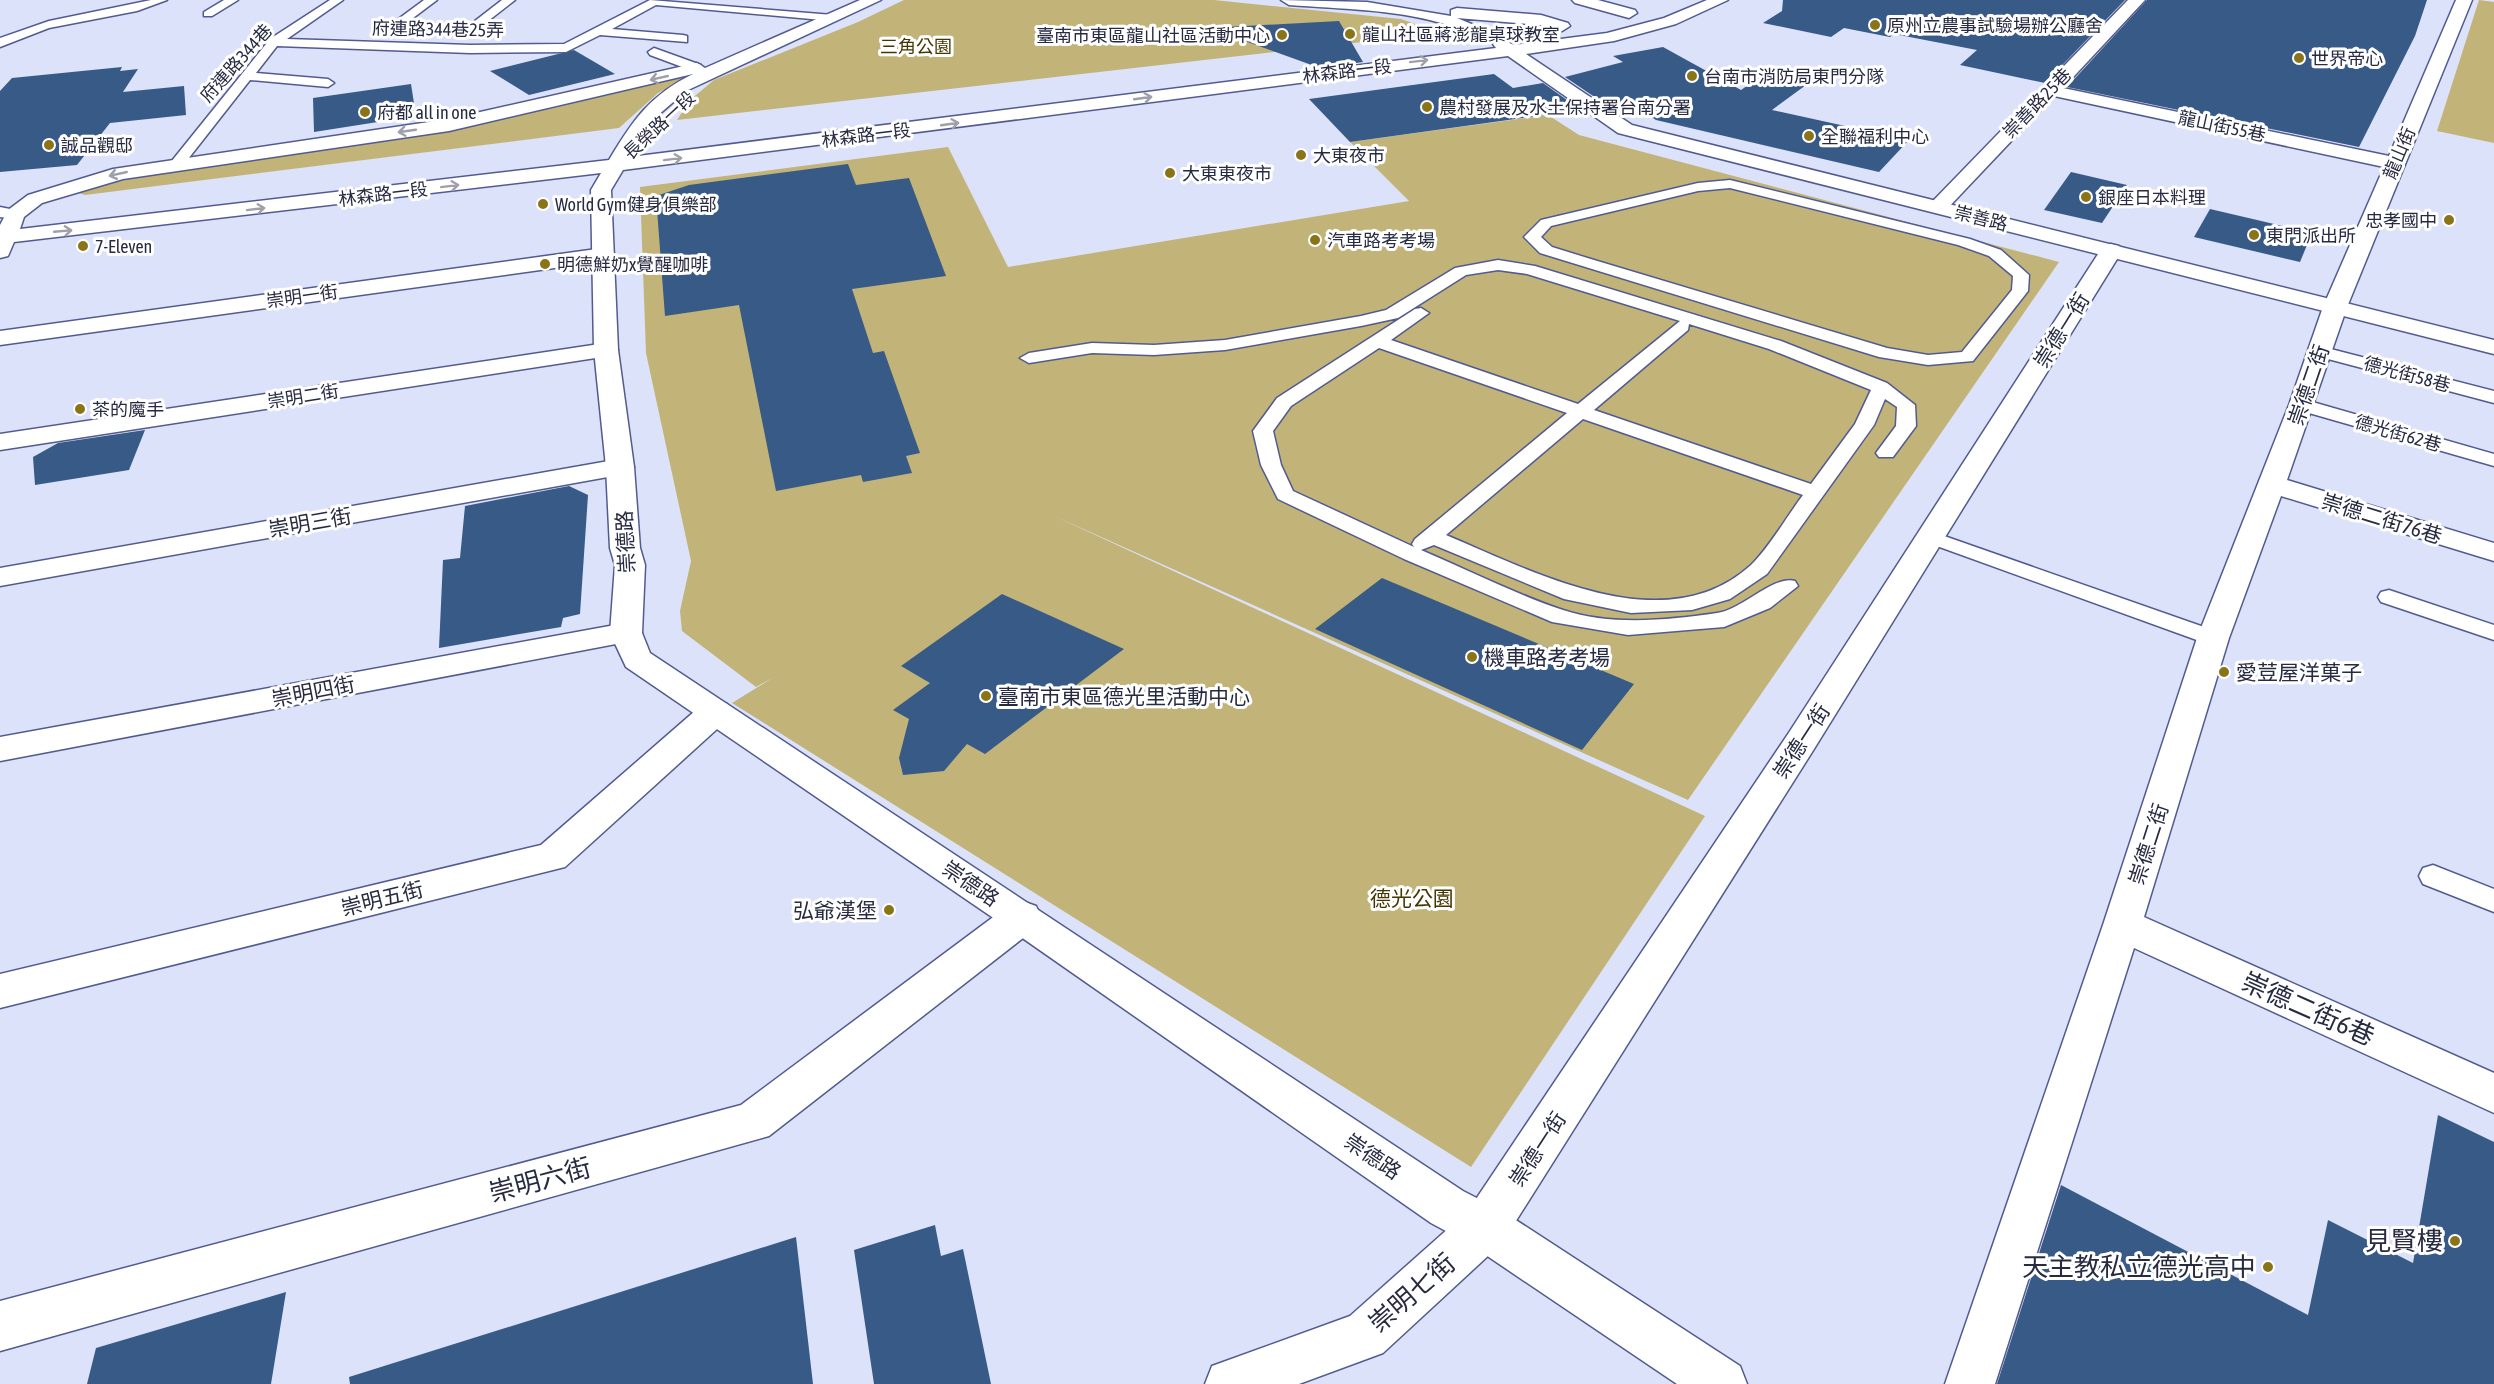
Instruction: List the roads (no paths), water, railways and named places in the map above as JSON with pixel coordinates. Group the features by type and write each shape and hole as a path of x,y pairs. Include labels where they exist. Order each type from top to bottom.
{"street":[{"name":"長榮路一段","path":"627,152 642,120 680,87 756,50 873,0"},
{"name":"長榮路一段","path":"627,152 692,92 710,79 891,0"},
{"path":"1289,0 1372,8"},
{"path":"1580,0 1634,11 1598,20"},
{"name":"林森路一段","path":"461,165 906,130 1608,38 1670,21 1720,0"},
{"name":"崇善路25巷","path":"1938,207 2137,0"},
{"name":"龍山街","path":"2336,307 2464,0"},
{"name":"林森路一段","path":"2,228 627,152 1492,38 1569,25 1541,20 1372,8"},
{"name":"崇善路","path":"1372,8 1462,22 1492,38 1625,129 2494,347"},
{"path":"2,228 35,199 120,173 448,125 697,68 756,50"},
{"name":"龍山街55巷","path":"2049,90 2394,164"},
{"name":"崇德路","path":"627,152 601,190 606,350 620,467 625,548 630,565 626,633 638,659 1447,1207 1485,1227 1722,1384"},
{"path":"2,228 67,209"},
{"name":"崇德一街","path":"1485,1227 1802,740 2111,251"},
{"name":"崇明一街","path":"0,338 604,255"},
{"name":"崇德二街","path":"1970,1384 2122,925 2213,638 2302,405 2336,307"},
{"name":"崇明二街","path":"0,442 606,350"},
{"name":"崇明三街","path":"0,577 620,467"},
{"name":"崇德二街76巷","path":"2270,484 2494,552"},
{"name":"崇明四街","path":"0,749 626,633"},
{"name":"崇明五街","path":"0,991 552,857 715,712"},
{"name":"崇明六街","path":"0,1326 753,1122 1022,917"},
{"name":"崇德二街6巷","path":"2122,925 2494,1094"},
{"name":"崇明七街","path":"1230,1384 1365,1335 1429,1280 1485,1227"}],"lane":[{"path":"0,43 25,30 116,12 161,0"},
{"path":"208,14 232,0"},
{"name":"府連路344巷","path":"176,165 273,42 337,0"},
{"path":"397,25 431,0"},
{"path":"475,26 509,0"},
{"path":"658,1 833,18"},
{"name":"府連路344巷25弄","path":"273,42 470,49 566,48 658,1"},
{"path":"598,31 683,39 654,52 697,68"},
{"path":"248,76 328,83"},
{"path":"1730,184 1964,242 1995,253 2021,275 2020,291 1967,357 1928,360 1885,353 1588,263 1546,249 1532,237 1546,223 1698,187 1730,184"},
{"path":"1029,358 1092,348 1154,350 1225,345 1360,321 1392,314 1461,271 1498,265 1529,269 1775,345 1881,387 1906,405 1906,426 1886,453"},
{"path":"1787,586 1762,603 1724,620 1628,628 1560,617 1412,554 1285,495 1271,465 1263,431 1284,402 1470,279 1482,278 1518,277 1881,387"},
{"path":"1412,554 1682,326"},
{"path":"1377,341 1583,410 1814,492"},
{"name":"德光街58巷","path":"2319,351 2494,397"},
{"path":"1433,537 1564,592 1631,606 1684,605 1722,594 1759,569 1864,425 1881,387"},
{"name":"德光街62巷","path":"2302,405 2494,460"},
{"path":"1930,537 2213,638"},
{"path":"2389,597 2494,633"},
{"path":"2433,876 2494,901"}],"place":[{"name":"原州立農事試驗場辦公廳舍","path":"1875,25"},
{"name":"龍山社區蔣澎龍桌球教室","path":"1350,34"},
{"name":"臺南市東區龍山社區活動中心","path":"1282,35"},
{"name":"世界帝心","path":"2299,58"},
{"name":"台南市消防局東門分隊","path":"1692,76"},
{"name":"農村發展及水土保持署台南分署","path":"1427,107"},
{"name":"府都 all in one","path":"365,112"},
{"name":"全聯福利中心","path":"1809,136"},
{"name":"誠品觀邸","path":"49,145"},
{"name":"大東夜市","path":"1301,155"},
{"name":"大東東夜市","path":"1170,173"},
{"name":"銀座日本料理","path":"2086,197"},
{"name":"World Gym健身俱樂部","path":"543,204"},
{"name":"忠孝國中","path":"2449,220"},
{"name":"東門派出所","path":"2254,235"},
{"name":"汽車路考考場","path":"1315,240"},
{"name":"7-Eleven","path":"83,246"},
{"name":"明德鮮奶x覺醒咖啡","path":"545,264"},
{"name":"茶的魔手","path":"80,409"},
{"name":"機車路考考場","path":"1472,657"},
{"name":"愛荳屋洋菓子","path":"2224,672"},
{"name":"臺南市東區德光里活動中心","path":"986,696"},
{"name":"弘爺漢堡","path":"889,910"},
{"name":"見賢樓","path":"2455,1241"},
{"name":"天主教私立德光高中","path":"2268,1267"}],"park label":[{"name":"三角公園","path":"916,46"},
{"name":"德光公園","path":"1412,898"}]}
